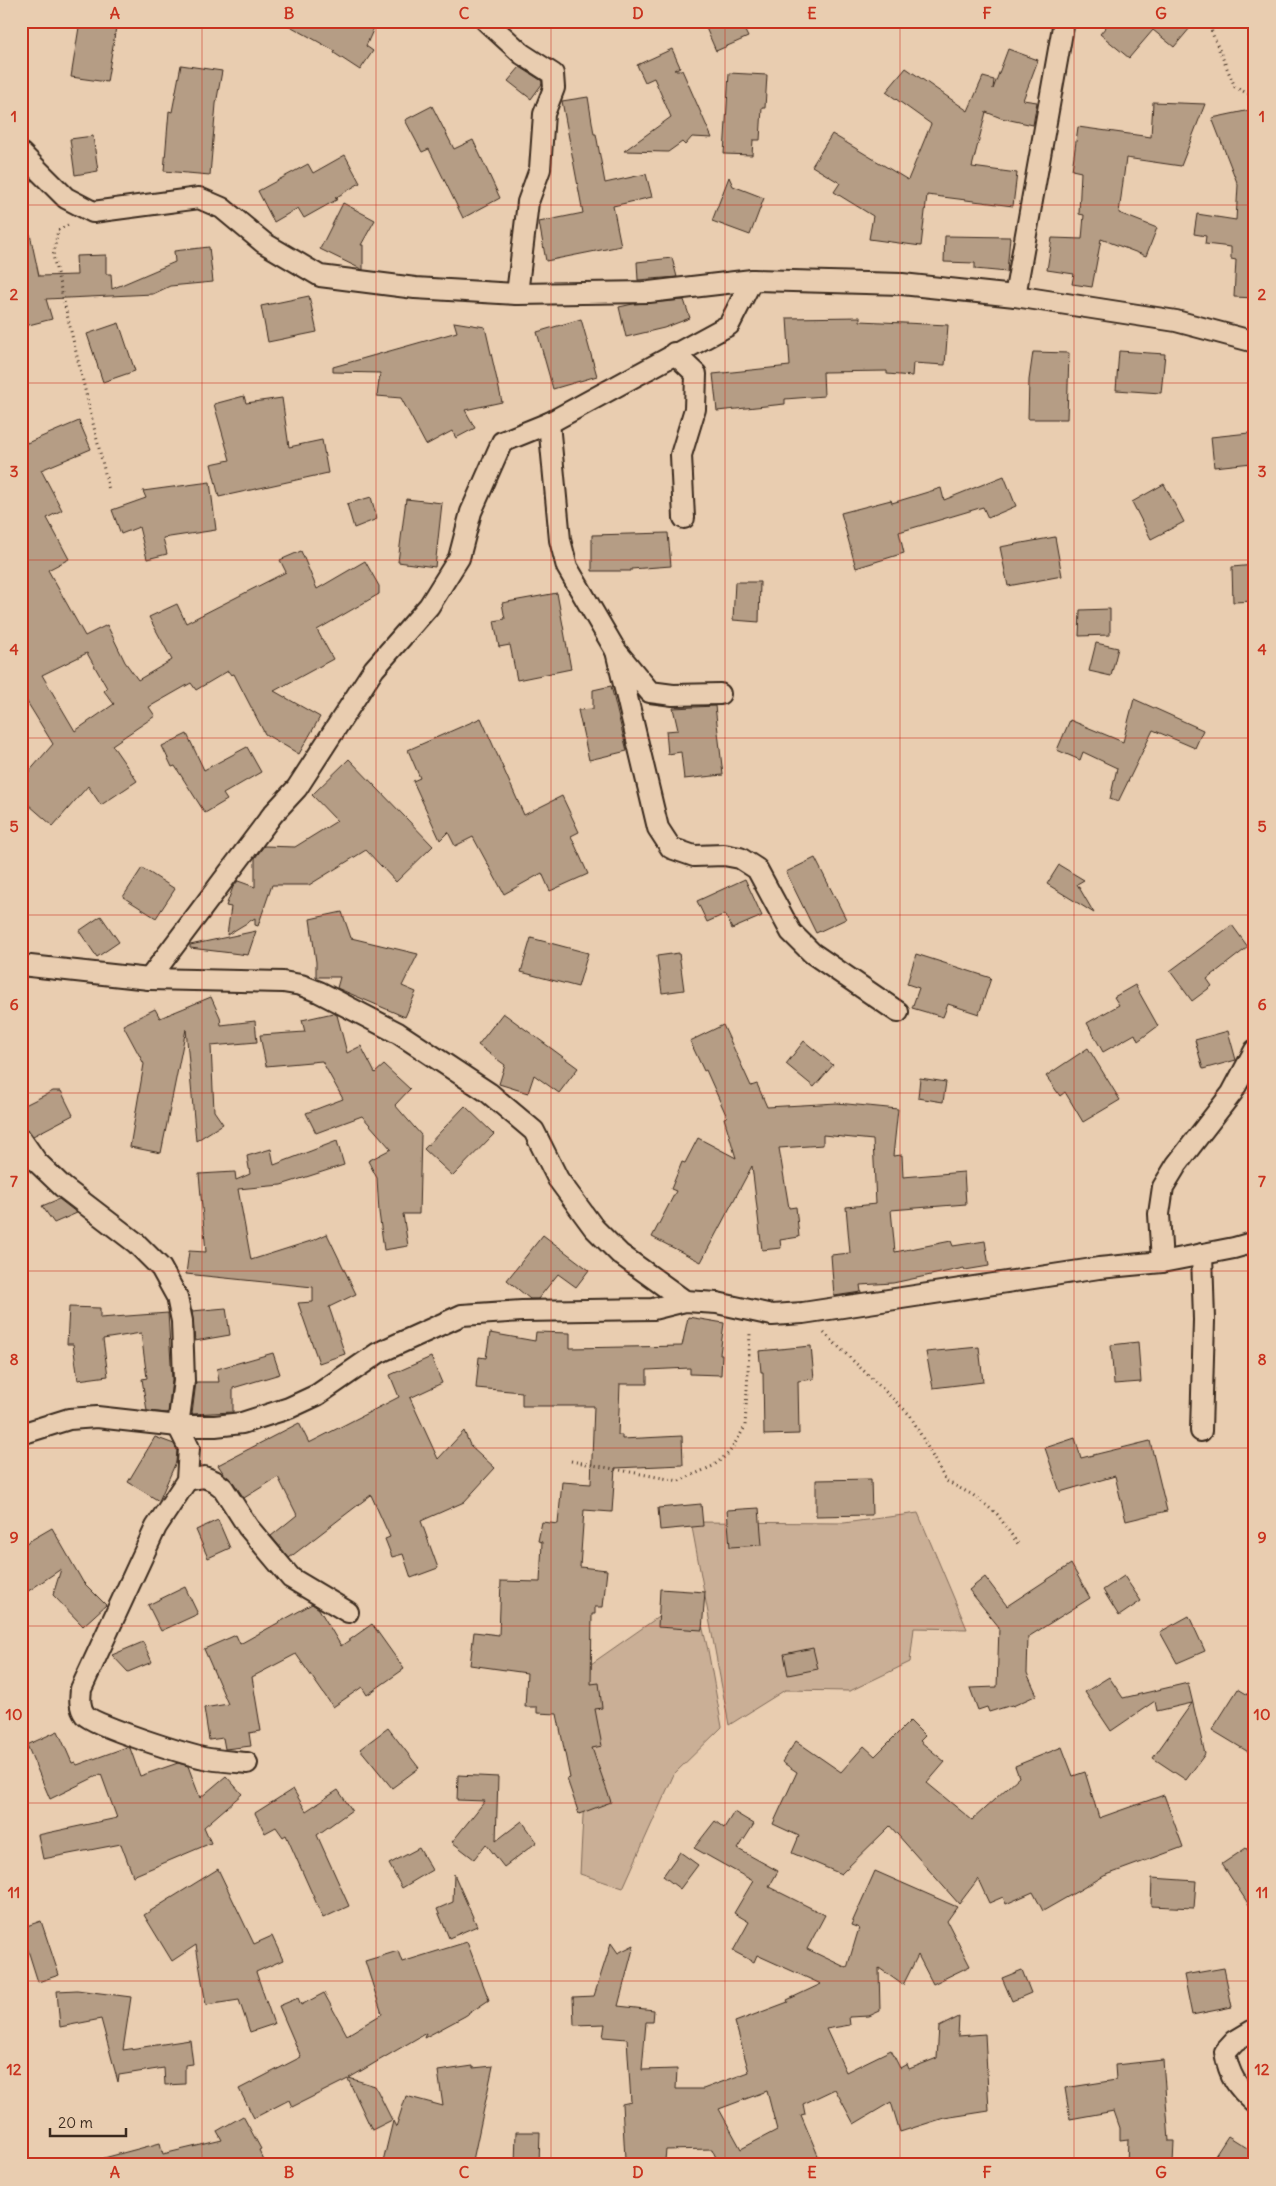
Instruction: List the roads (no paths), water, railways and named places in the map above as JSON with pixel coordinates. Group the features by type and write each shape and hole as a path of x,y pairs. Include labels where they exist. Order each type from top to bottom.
{"street":[{"path":"486,21 522,54 554,74 554,88 544,114 540,169 528,202 517,294"},
{"path":"1015,296 1064,21"},
{"path":"21,153 66,198 93,212 179,199 199,198 222,208 264,243 320,276 415,288 517,294 649,292 752,280 902,284 1015,296 1176,322 1255,342"},
{"path":"149,979 273,814 297,788 374,669 429,606 460,558 471,512 502,442 549,423 674,353 729,325 752,280"},
{"path":"674,353 696,374 695,408 681,456 684,518"},
{"path":"549,423 558,522 567,567 616,651 650,692 673,695 720,694"},
{"path":"616,651 658,828 672,848 694,856 724,854 740,858 757,870 791,932 812,953 898,1012"},
{"path":"21,965 149,979 284,982 302,985 319,992 398,1033 490,1093 518,1116 534,1131 558,1180 594,1228 620,1254 684,1301"},
{"path":"1162,1262 1159,1214 1163,1187 1178,1164 1232,1093 1255,1050"},
{"path":"21,1139 38,1162 63,1187 136,1243 162,1268 177,1296 182,1321 184,1381 178,1426 189,1448 187,1480 156,1527 81,1689 81,1707 92,1721 154,1743 208,1759 247,1763"},
{"path":"21,1434 79,1418 178,1426 214,1426 242,1423 289,1408 317,1395 378,1353 462,1315 522,1311 653,1309 684,1301 716,1303 772,1315 803,1313 1099,1268 1162,1262 1255,1242"},
{"path":"1201,1431 1204,1320 1202,1254"},
{"path":"187,1480 204,1477 214,1481 223,1488 248,1527 291,1578 348,1612"},
{"path":"1255,2029 1235,2041 1225,2052 1228,2068 1238,2088 1255,2103"}]}
